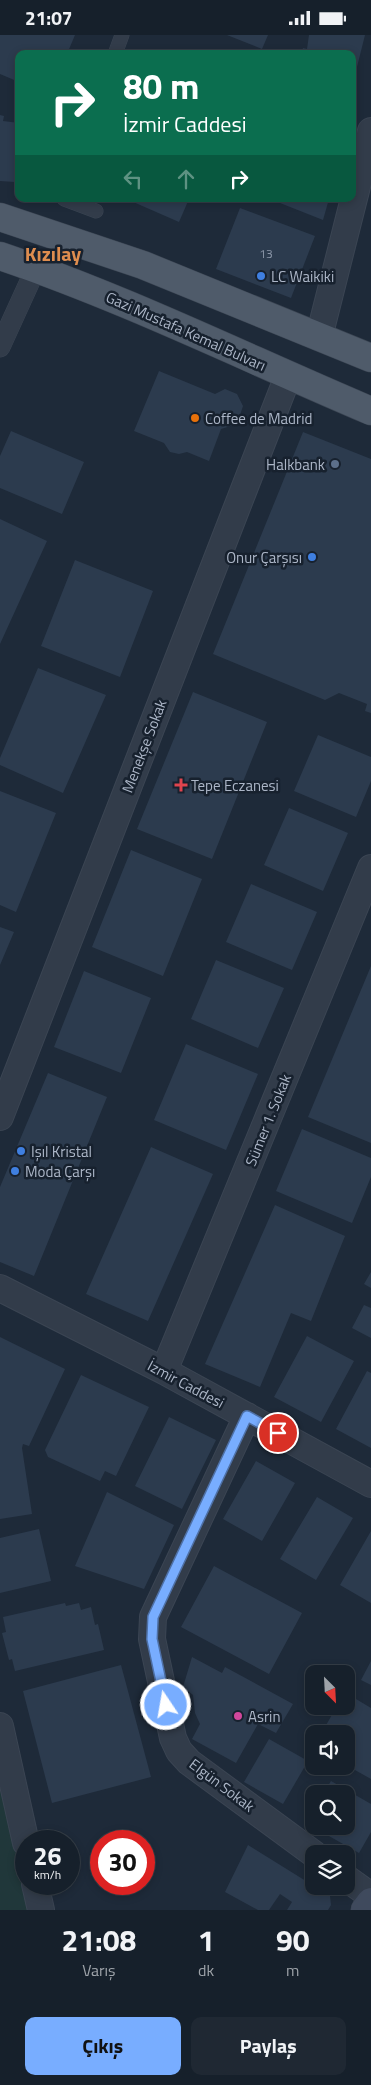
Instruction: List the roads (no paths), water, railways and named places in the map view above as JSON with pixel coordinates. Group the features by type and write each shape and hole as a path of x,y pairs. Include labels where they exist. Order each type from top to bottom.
{"main road":[{"path":"0,217 142,265 371,358"},
{"name":"Gazi Mustafa Kemal Bulvarı","path":"0,256 36,268 129,305 371,411"},
{"path":"365,1910 371,1902"}],"street":[{"path":"356,190 371,131"},
{"path":"319,337 353,202"},
{"path":"0,347 36,268"},
{"name":"Menekşe Sokak","path":"0,1117 288,376"},
{"name":"Sümer 1. Sokak","path":"164,1371 371,868"},
{"name":"İzmir Caddesi","path":"0,1288 164,1371 371,1484"},
{"name":"Elgün Sokak","path":"247,1416 153,1617 152,1639 173,1738 179,1751 189,1761 305,1847"},
{"path":"0,1727 23,1830"},
{"path":"355,1884 371,1896"},
{"path":"38,1895 41,1910"}],"lane":[{"path":"116,50 122,35"},
{"path":"72,202 96,211"}],"place":[{"name":"LC Waikiki","path":"261,276"},
{"name":"Coffee de Madrid","path":"195,418"},
{"name":"Halkbank","path":"335,464"},
{"name":"Onur Çarşısı","path":"312,557"},
{"name":"Tepe Eczanesi","path":"181,785"},
{"name":"Işıl Kristal","path":"21,1151"},
{"name":"Moda Çarşı","path":"15,1171"},
{"name":"Asrin","path":"238,1716"}],"district":[{"name":"Kızılay","path":"53,253"}]}
